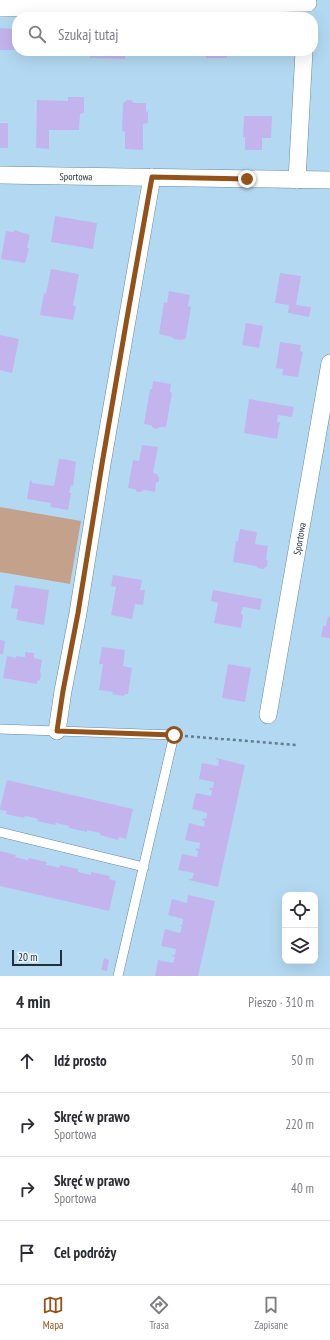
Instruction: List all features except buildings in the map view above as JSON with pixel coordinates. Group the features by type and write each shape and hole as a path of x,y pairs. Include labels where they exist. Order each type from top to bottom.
{"street":[{"path":"0,8 308,7"},
{"path":"297,180 304,56"},
{"name":"Sportowa","path":"0,175 330,180"},
{"path":"57,731 152,177"},
{"name":"Sportowa","path":"268,715 330,363"}],"lane":[{"path":"0,729 174,735 118,976"},
{"path":"0,832 144,867"}],"path":[{"path":"174,735 297,745"}],"shaded area":[{"path":"0,507 81,521 70,584 0,572"}],"route":[{"path":"174,735 57,731 152,177 247,179"}]}
